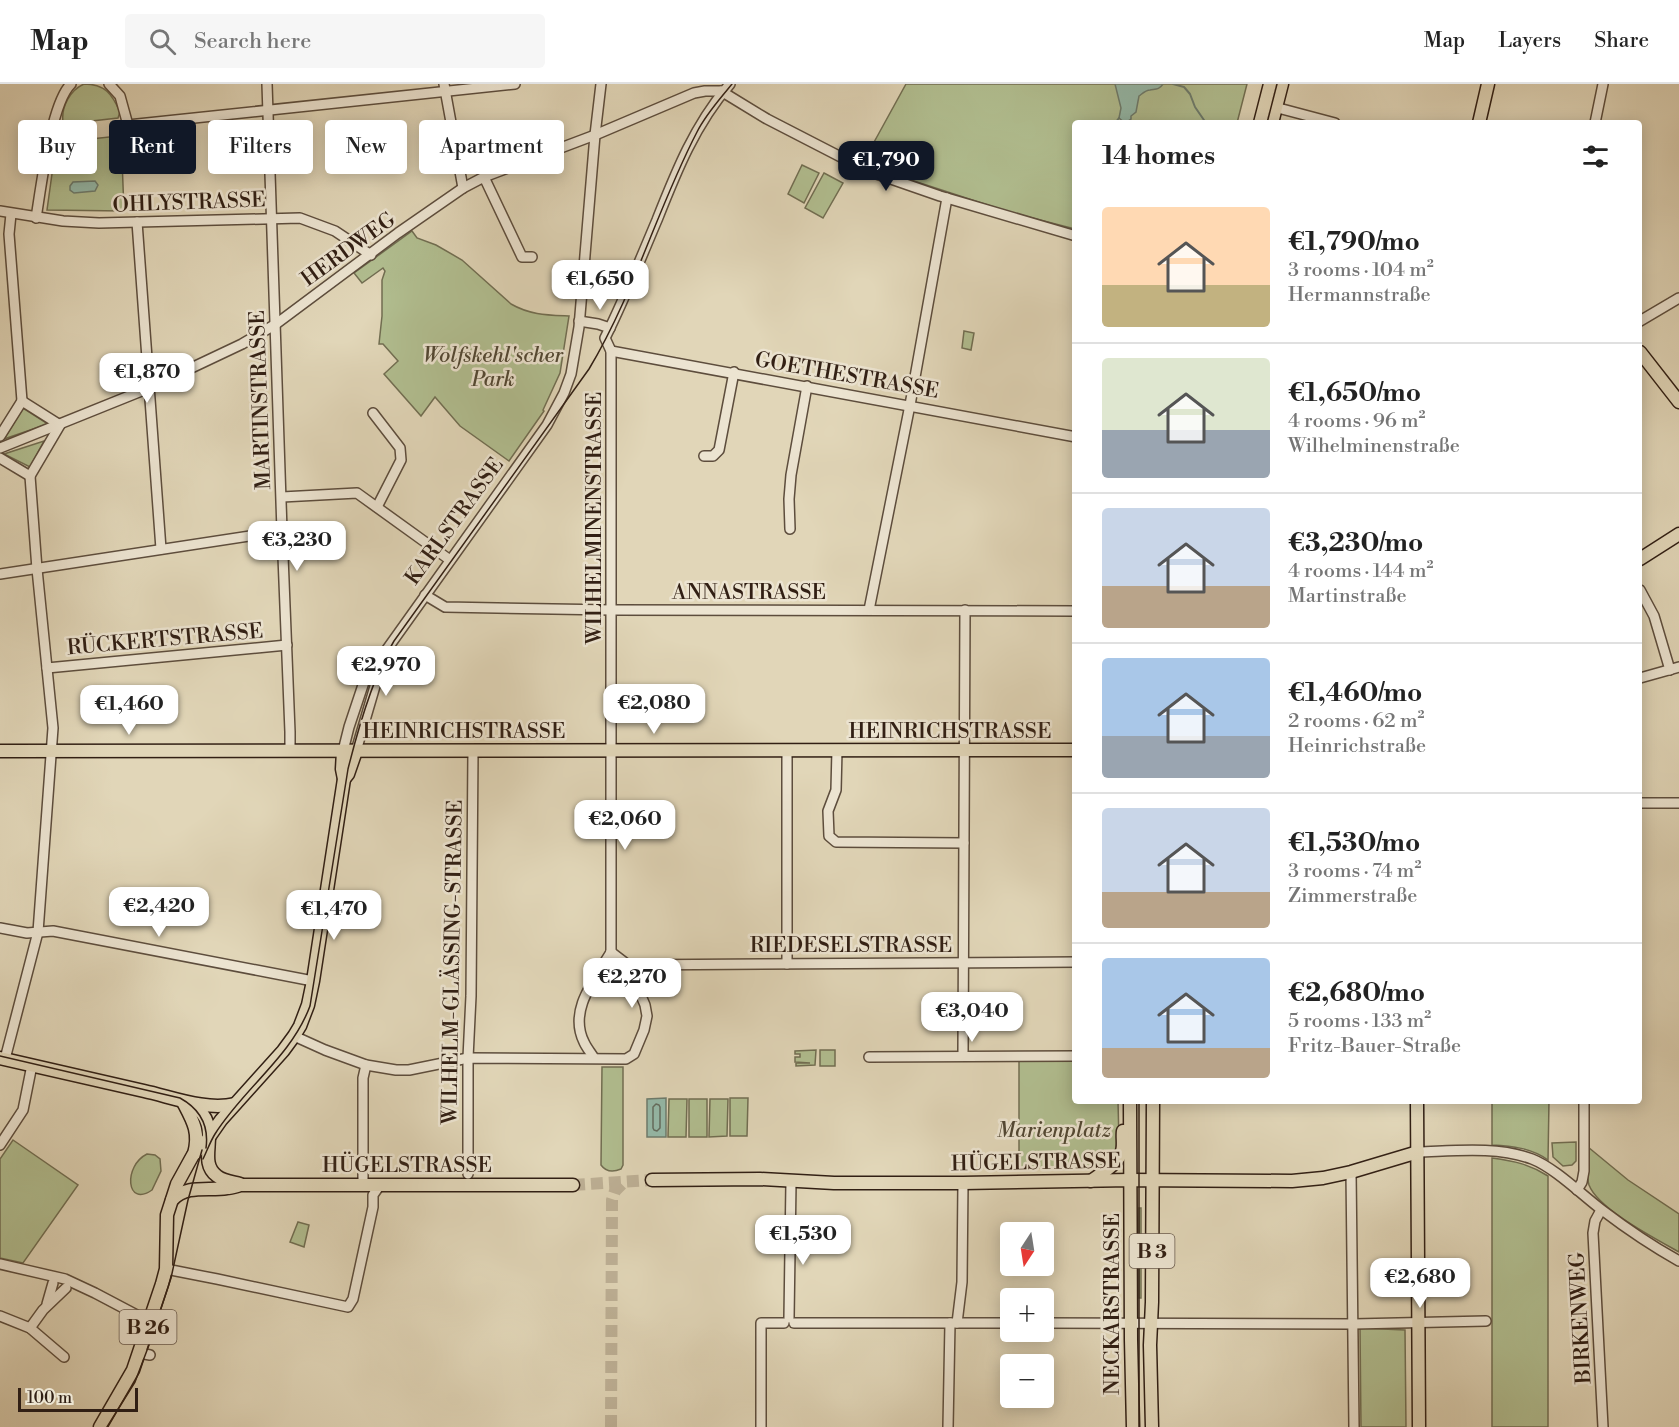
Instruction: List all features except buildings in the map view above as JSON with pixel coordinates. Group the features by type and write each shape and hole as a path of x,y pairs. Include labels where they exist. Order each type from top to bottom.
{"main road":[{"path":"1270,84 1272,120"},
{"path":"1262,120 1282,84"},
{"path":"1480,120 1488,84"},
{"path":"1642,355 1679,402"},
{"path":"1642,558 1679,534"},
{"name":"HEINRICHSTRASSE","path":"0,751 1072,751"},
{"name":"KARLSTRASSE","path":"166,1269 167,1215 178,1181 194,1155 221,1120 283,1051 300,1026 308,1005 344,779 343,751"},
{"name":"KARLSTRASSE","path":"344,779 351,769 356,751"},
{"path":"2,1058 187,1103 198,1109 206,1118 210,1136"},
{"path":"187,1103 228,1106 235,1104"},
{"path":"187,1103 197,1136 194,1155"},
{"path":"1091,1181 1107,1170 1119,1157 1122,1150 1123,1109 1127,1104"},
{"name":"B 3","path":"1129,1104 1131,1180"},
{"name":"B 3","path":"1153,1104 1153,1180"},
{"path":"1418,1104 1419,1427"},
{"name":"HÜGELSTRASSE","path":"210,1136 208,1157 210,1169 220,1178 241,1185"},
{"name":"HÜGELSTRASSE","path":"652,1180 760,1179 790,1182 963,1183 1131,1180 1292,1181 1351,1172 1418,1152"},
{"name":"NECKARSTRASSE","path":"1131,1180 1133,1427"},
{"name":"NECKARSTRASSE","path":"1152,1427 1150,1345 1153,1180"},
{"name":"HÜGELSTRASSE","path":"172,1200 180,1193 190,1189 229,1188 241,1185 573,1185"},
{"name":"B 26","path":"100,1427 145,1354 150,1322 166,1269"}],"street":[{"path":"36,218 55,116 61,99 71,84"},
{"path":"108,84 120,96 128,125 444,88 515,84"},
{"name":"MARTINSTRASSE","path":"267,84 290,751"},
{"name":"KARLSTRASSE","path":"343,751 369,667 385,652 547,425 571,374 579,321 601,84"},
{"path":"579,321 610,328 693,138 722,89 730,84"},
{"path":"1596,120 1603,84"},
{"path":"444,88 463,188"},
{"path":"722,89 767,119 868,171 947,198 1072,235"},
{"name":"HERDWEG","path":"0,448 149,388 233,349 276,324 398,233 463,188 484,177 595,135 694,93 722,89"},
{"path":"1270,106 1324,120"},
{"path":"484,177 522,257 532,257"},
{"path":"869,610 910,405 947,198"},
{"name":"OHLYSTRASSE","path":"0,211 72,222 300,218 334,231 370,255"},
{"path":"0,436 22,401 10,243 11,214"},
{"path":"137,222 161,549"},
{"path":"1642,320 1679,298"},
{"name":"WILHELMINENSTRASSE","path":"610,328 605,338 611,351 611,952"},
{"name":"GOETHESTRASSE","path":"611,351 1072,436"},
{"path":"705,456 713,456 719,450 734,372"},
{"path":"790,529 791,474 807,386"},
{"path":"2,1058 38,932 53,728 30,476 60,424 22,401"},
{"path":"373,413 400,448 401,460 377,507"},
{"path":"0,458 30,476"},
{"path":"282,497 357,494 450,560"},
{"path":"0,574 282,531"},
{"path":"1642,594 1654,616 1674,669 1642,677"},
{"name":"ANNASTRASSE","path":"425,595 445,607 612,610 1072,610"},
{"path":"963,1056 965,610"},
{"name":"RÜCKERTSTRASSE","path":"47,668 287,645"},
{"name":"KARLSTRASSE","path":"356,751 385,652"},
{"path":"787,750 787,964"},
{"path":"837,750 835,797 828,811 828,836 836,842 964,843"},
{"name":"WILHELM-GLÄSSING-STRASSE","path":"468,1174 473,751"},
{"path":"1642,802 1679,803"},
{"path":"0,928 27,933 53,931 313,981"},
{"path":"294,1036 366,1065 409,1070 468,1058 622,1059 630,1057 634,1054 648,1016 628,965 611,952 580,1006 579,1027 583,1042 594,1058"},
{"name":"RIEDESELSTRASSE","path":"628,965 1072,962"},
{"path":"869,1057 1072,1056"},
{"path":"0,1145 23,1110 32,1065"},
{"path":"363,1185 363,1078 366,1065"},
{"path":"1577,1190 1584,1174 1584,1104"},
{"path":"1418,1152 1486,1151 1523,1157 1545,1166 1638,1237 1679,1261"},
{"path":"1351,1172 1354,1427"},
{"path":"789,1321 790,1182"},
{"path":"948,1427 953,1323 962,1282 963,1183"},
{"path":"166,1269 348,1307 353,1299 373,1207 373,1195 380,1185"},
{"name":"BIRKENWEG","path":"1601,1210 1595,1221 1593,1233 1603,1427"},
{"path":"0,1264 65,1279 150,1322"},
{"path":"46,1307 53,1283"},
{"path":"30,1328 46,1307 66,1288"},
{"path":"0,1316 30,1328 64,1357"},
{"path":"762,1427 761,1323 789,1321 1000,1323"},
{"path":"1054,1323 1354,1324 1486,1321"}],"green space":[{"path":"91,84 107,91 120,112 118,118 63,120 63,111 68,100 79,87"},
{"path":"906,84 1247,84 1238,120 1072,120 1072,228 1009,212 862,164"},
{"path":"109,137 109,174 123,174 124,211 47,210 52,174 97,174 97,138"},
{"path":"802,165 819,173 804,203 788,194"},
{"path":"824,173 843,183 823,218 805,208"},
{"name":"Wolfskehl'scher Park","path":"412,231 417,238 436,245 462,260 518,308 546,315 569,316 560,373 544,411 509,461 460,426 435,397 421,416 384,374 398,361 383,344 379,344 382,280 385,271 383,268 362,283 354,273"},
{"path":"964,331 974,333 971,350 962,348"},
{"path":"23,408 48,424 4,439"},
{"path":"44,441 30,467 4,454"},
{"path":"816,1050 815,1065 796,1066 796,1063 810,1063 795,1062 795,1057 800,1057 800,1054 795,1054 795,1051"},
{"path":"820,1050 835,1050 835,1066 820,1066"},
{"name":"Marienplatz","path":"1019,1061 1072,1061 1072,1104 1118,1104 1119,1143 1113,1157 1101,1167 1019,1168"},
{"path":"602,1067 623,1067 623,1165 616,1171 610,1171 601,1165"},
{"path":"730,1098 748,1098 747,1136 730,1136"},
{"path":"669,1099 687,1099 686,1137 668,1137"},
{"path":"689,1099 707,1099 707,1137 689,1137"},
{"path":"710,1099 728,1099 727,1136 709,1137"},
{"path":"1492,1104 1549,1104 1548,1160 1521,1148 1492,1145"},
{"path":"13,1140 78,1185 23,1263 0,1258 0,1159"},
{"path":"1576,1142 1576,1161 1572,1165 1563,1166 1553,1157 1552,1143"},
{"path":"1588,1147 1628,1180 1679,1214 1679,1252 1629,1223 1595,1194 1588,1181"},
{"path":"147,1154 155,1155 160,1159 161,1171 152,1190 137,1194 133,1190 131,1175 139,1160"},
{"path":"1492,1158 1521,1164 1548,1176 1548,1427 1492,1427"},
{"path":"1139,1208 1141,1208 1141,1298 1139,1298"},
{"path":"298,1222 309,1225 304,1247 290,1242"},
{"path":"1360,1328 1405,1330 1406,1427 1361,1427"}],"water":[{"path":"1115,84 1163,84 1139,96 1136,112 1130,120 1119,118 1121,108"},
{"path":"95,181 98,185 95,191 74,193 70,190 73,182"},
{"path":"666,1098 666,1137 647,1137 647,1099"}],"waterway":[{"path":"1173,84 1184,87 1204,120"}],"tunnel":[{"path":"573,1185 652,1180"},
{"path":"611,1427 612,1200 615,1191 625,1181"}],"tram line":[{"path":"203,1159 213,1137 227,1117 291,1041 310,1006 348,769 367,703 386,655 589,369 619,311 697,132 732,84"},
{"path":"1268,120 1277,84"},
{"path":"0,1056 180,1098 193,1107 202,1119 206,1132 206,1148"},
{"path":"1139,1104 1139,1427"},
{"path":"107,1427 135,1382 149,1345 171,1278 188,1200 202,1150"}]}
